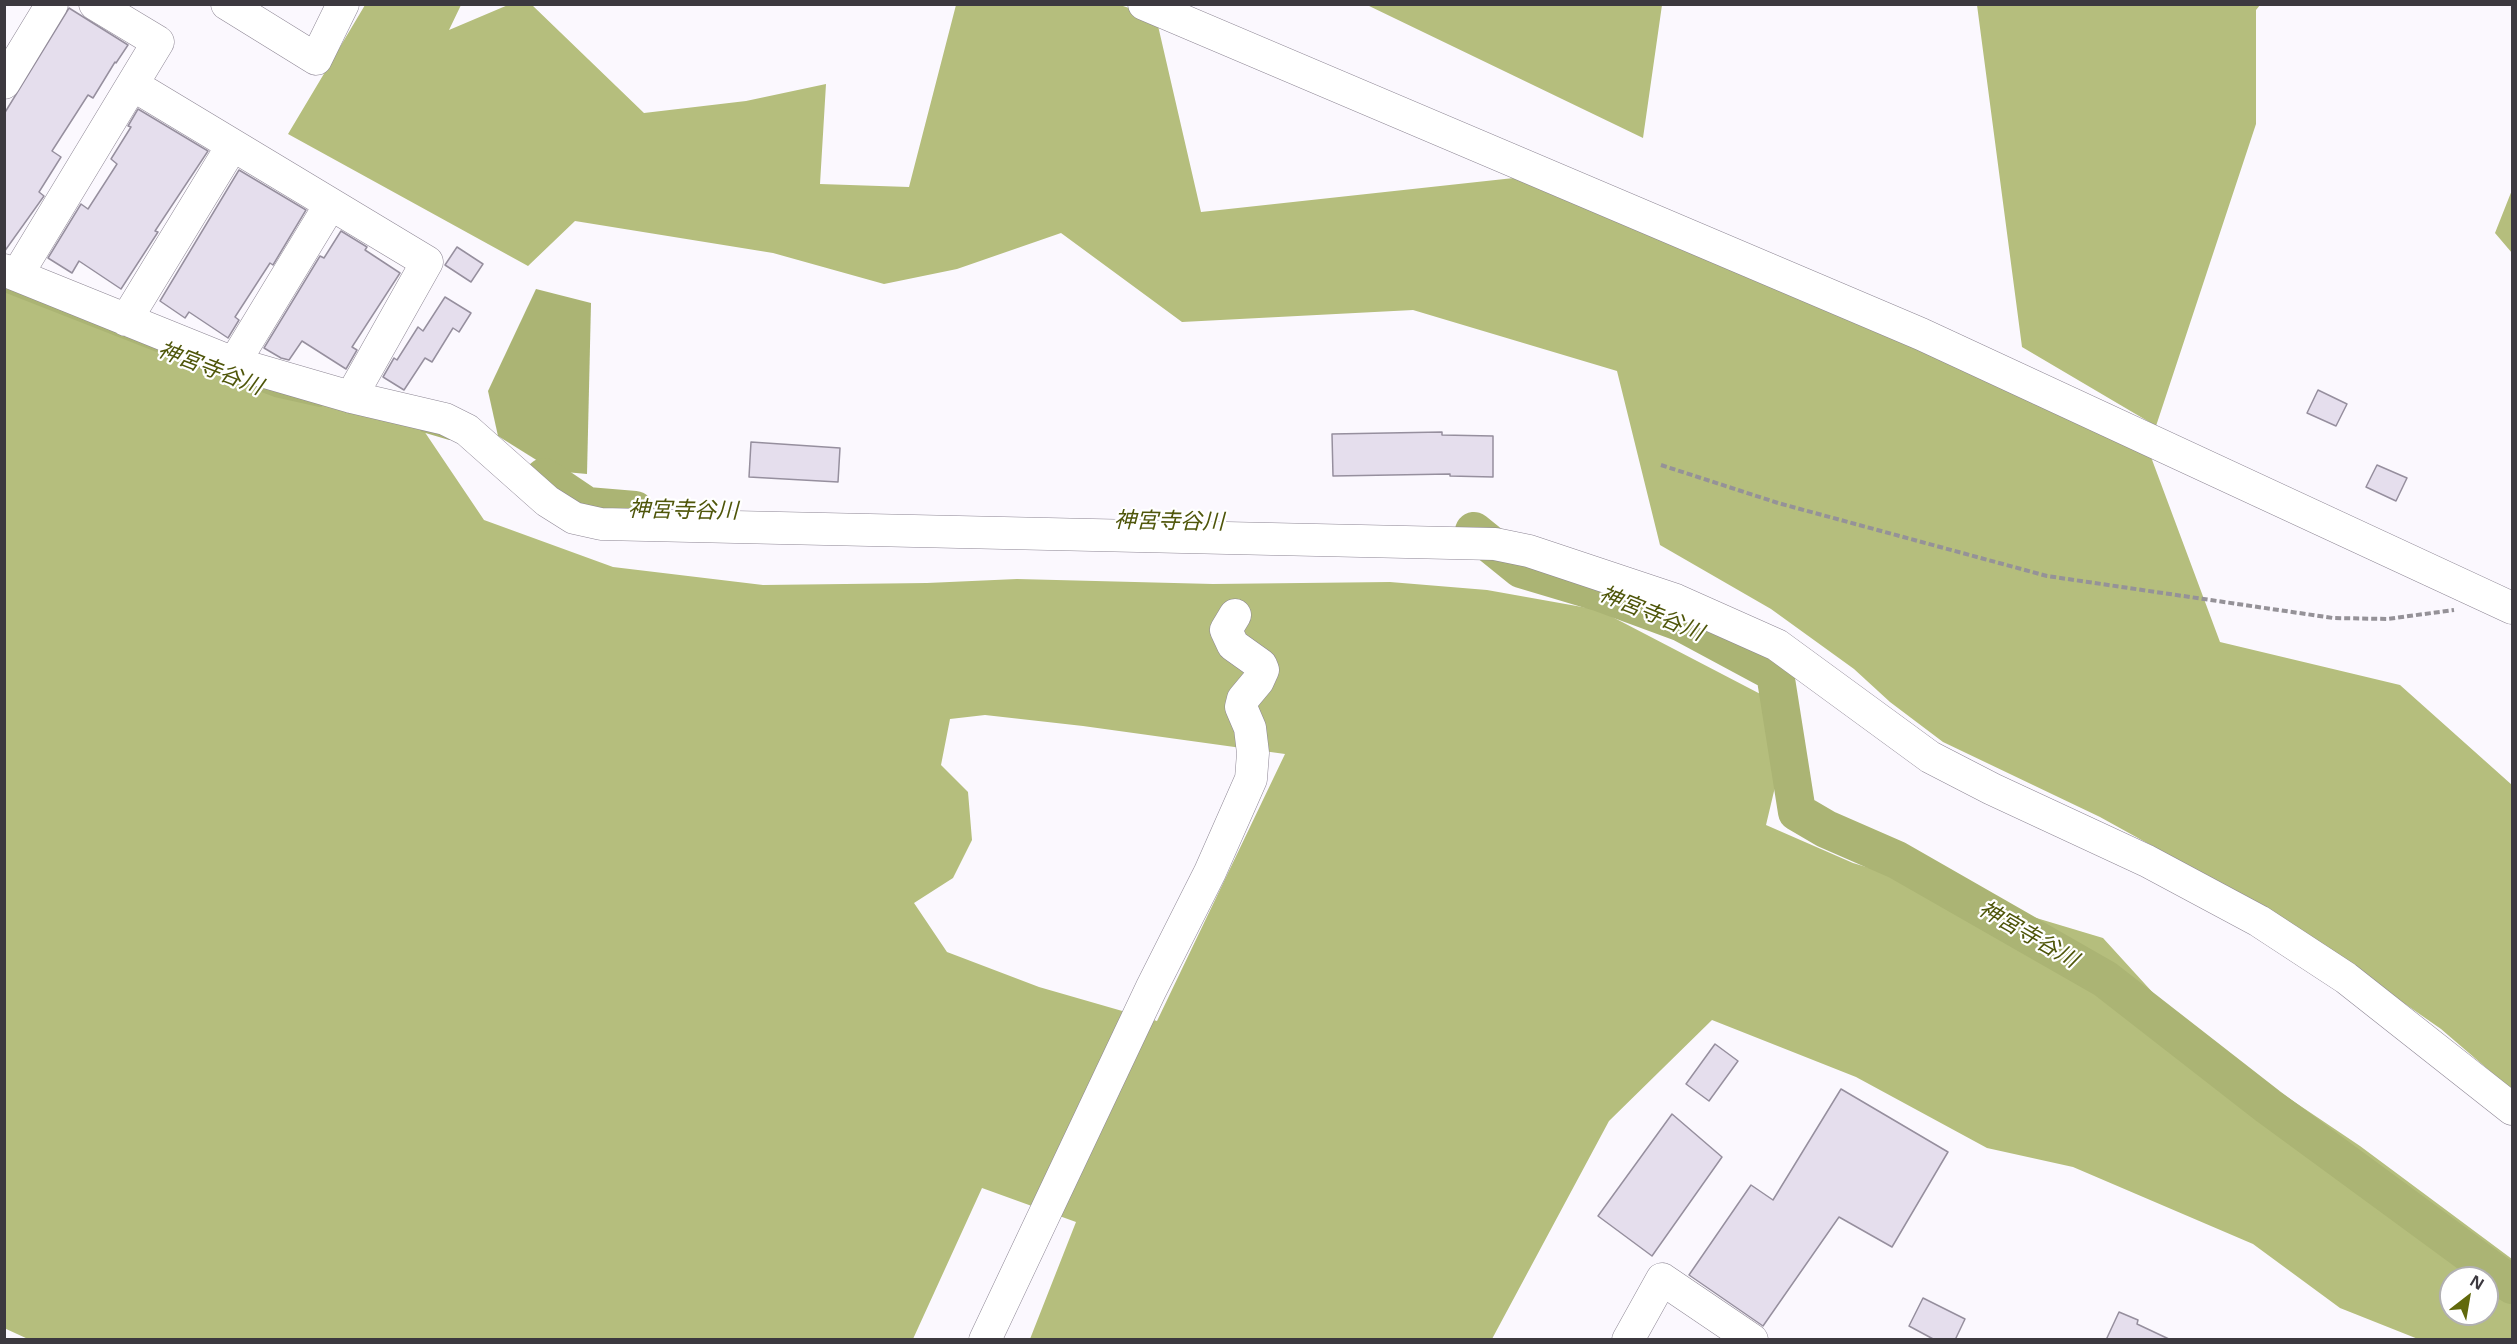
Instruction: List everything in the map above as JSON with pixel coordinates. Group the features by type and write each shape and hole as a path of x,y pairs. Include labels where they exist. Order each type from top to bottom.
{"street":[{"path":"4,83 52,4"},
{"path":"95,4 158,42 133,85 11,273 234,363 351,397 445,419 467,430 547,501 574,518 601,524 1495,544 1541,554 1676,600 1777,645 1929,757 2147,861 2259,921 2346,978 2512,1109"},
{"path":"226,4 316,59 343,4"},
{"path":"1144,4 1921,334 2512,608"},
{"path":"133,85 427,262 351,397"},
{"path":"126,320 232,146"},
{"path":"234,363 330,205"},
{"path":"985,1340 1151,989 1210,872 1251,779 1253,753 1251,736 1241,707 1243,699 1258,681 1263,670 1261,665 1228,640 1226,630 1235,615"},
{"path":"1628,1340 1662,1279 1752,1340"}],"path":[{"path":"1661,465 1778,503 2047,576 2333,618 2387,619 2466,610"}],"shaded area":[{"path":"365,5 461,5 449,30 508,5 532,5 644,113 746,101 826,84 820,184 909,187 956,5 1120,5 1156,17 1201,212 1523,177 2148,449 2220,642 2400,685 2512,785 2512,1090 2441,1029 2279,916 2100,817 1943,742 1890,702 1854,669 1771,609 1660,545 1617,371 1413,310 1182,322 1061,233 957,269 884,284 773,253 575,221 528,266 288,134"},
{"path":"1367,5 1662,5 1643,138"},
{"path":"1977,5 2260,5 2256,10 2256,124 2156,426 2022,347"},
{"path":"2512,190 2512,253 2495,233"},
{"path":"4,281 420,425 484,520 613,567 763,585 927,583 1017,579 1213,584 1390,582 1487,590 1599,610 1793,711 1766,825 1853,863 2103,938 2186,1029 2360,1146 2512,1259 2512,1339 2418,1339 2340,1308 2253,1244 2073,1167 1987,1148 1856,1077 1712,1020 1609,1121 1492,1339 1030,1339 1076,1222 982,1188 913,1339 28,1339 4,1328","holes":["985,715 1285,754 1157,1021 1039,987 947,952 914,903 953,878 972,840 968,792 941,765 950,719"]},
{"path":"536,289 591,303 587,474 554,471 498,436 488,391"}],"building":[{"path":"69,8 128,45 93,98 88,95 52,151 61,157 39,192 44,196 4,252 4,114"},
{"path":"138,109 208,151 155,231 158,232 121,289 79,261 72,273 48,258 81,204 88,209 117,164 111,159 131,127 128,126"},
{"path":"239,170 306,210 273,265 270,263 235,317 239,320 228,338 189,312 185,318 160,301"},
{"path":"341,231 367,247 365,250 400,273 352,347 357,350 346,369 302,341 289,360 281,358 264,348 320,256 324,258"},
{"path":"457,247 483,264 471,282 445,265"},
{"path":"445,297 471,313 459,332 453,328 432,362 425,358 404,390 383,377 394,358 397,360 418,327 423,331"},
{"path":"2318,390 2347,404 2336,426 2307,413"},
{"path":"1442,432 1442,435 1493,436 1493,477 1450,476 1450,474 1333,476 1332,434"},
{"path":"751,442 840,448 838,482 749,477"},
{"path":"2377,465 2407,478 2396,501 2366,487"},
{"path":"1715,1044 1738,1061 1709,1101 1686,1084"},
{"path":"1841,1089 1948,1152 1892,1247 1839,1217 1763,1326 1689,1275 1751,1185 1773,1200"},
{"path":"1672,1114 1722,1157 1652,1256 1598,1216"},
{"path":"1923,1298 1965,1319 1955,1340 1935,1340 1909,1326"},
{"path":"2119,1312 2138,1320 2137,1324 2171,1340 2106,1340"}],"waterway":[{"name":"神宮寺谷川","path":"4,289 208,369"},
{"name":"神宮寺谷川","path":"232,378 275,394 320,404"},
{"name":"神宮寺谷川","path":"423,429 450,437"},
{"name":"神宮寺谷川","path":"544,477 587,506 635,510"},
{"name":"神宮寺谷川","path":"1474,531 1521,569 1598,592 1682,623 1775,673 1797,812 1826,829 1897,860 2105,979 2268,1106 2512,1285"}]}
